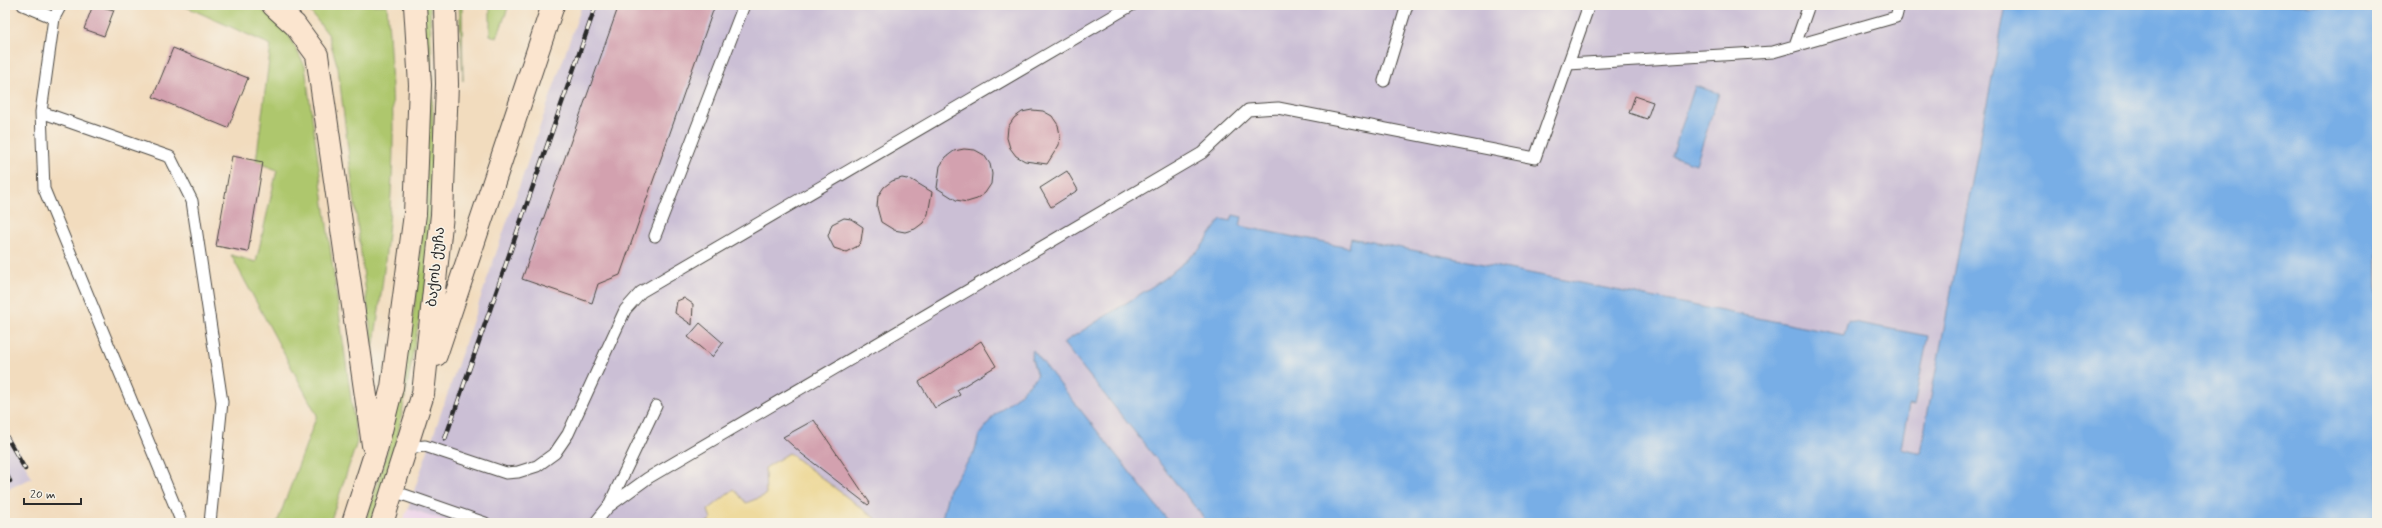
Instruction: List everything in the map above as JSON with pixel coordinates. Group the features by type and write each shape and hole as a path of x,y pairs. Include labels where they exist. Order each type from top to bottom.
{"main road":[{"path":"274,5 295,25 317,55 375,454"},
{"name":"ბაქოს ქუჩა","path":"353,523 375,454 392,387 415,214 420,85 415,5"},
{"name":"ბაქოს ქუჩა","path":"382,523 423,394 442,215 447,84 444,5"},
{"path":"423,394 552,5"}],"lane":[{"path":"23,5 54,18"},
{"path":"61,5 54,18 41,112 44,189 182,523"},
{"path":"655,236 744,5"},
{"path":"406,448 425,446 506,473 518,472 537,466 555,453 568,434 625,310 641,292 1132,5"},
{"path":"1384,81 1407,5"},
{"path":"608,507 648,478 1202,153 1248,110 1278,108 1535,158 1589,5"},
{"path":"1795,45 1809,5"},
{"path":"1568,64 1773,52 1896,17 1899,5"},
{"path":"41,112 170,157 192,200 222,402 210,523"},
{"path":"595,523 608,507 656,406"},
{"path":"393,491 485,523"}],"shaded area":[{"path":"582,5 2006,5 1920,453 1901,448 1909,405 1914,406 1848,321 1845,335 1351,238 1349,248 1240,226 1221,219 1200,249 1164,279 1063,343 1208,523 1170,523 1033,350 1032,355 1037,376 979,435 974,453 949,489 941,523 453,523 408,508"},
{"path":"5,426 32,478 6,490 5,489"},
{"path":"408,508 453,523 402,523"}],"green space":[{"path":"182,5 256,5 285,28 305,66 357,442 330,523 277,523 317,415 231,255 256,262 277,170 256,162 271,45"},
{"path":"305,5 387,5 393,113 393,157 385,264 373,350 338,68 328,34"},
{"path":"421,5 430,5 434,162 426,283 396,446 372,523 365,523 388,448 416,297 426,182"},
{"path":"459,5 462,5 463,81"},
{"path":"490,5 509,5 497,38 490,35"}],"sand":[{"path":"789,453 881,523 706,523 711,519 708,510 734,489 746,503 766,495 765,468"}],"water":[{"path":"2006,5 2377,5 2377,523 1208,523 1063,343 1164,279 1200,249 1221,219 1231,221 1233,215 1242,217 1240,226 1349,248 1351,238 1844,335 1848,321 1928,336 1914,406 1909,405 1901,448 1920,453"},
{"path":"1695,86 1719,93 1696,164 1672,156"},
{"path":"1033,350 1170,523 941,523 949,489 974,453 979,435 995,414 1019,395 1037,376 1031,355"}],"building":[{"path":"93,5 114,10 104,36 84,29"},
{"path":"619,5 715,5 620,275 598,284 592,303 522,279"},
{"path":"173,48 248,78 228,128 153,97"},
{"path":"1635,96 1653,102 1647,119 1629,113"},
{"path":"1032,110 1043,111 1052,116 1058,125 1060,135 1059,145 1047,164 1025,161 1016,156 1010,148 1007,138 1008,127 1014,118 1022,112"},
{"path":"964,149 975,150 984,155 990,164 992,174 991,184 985,193 977,199 967,202 956,200 937,188 940,166 946,157 954,151"},
{"path":"232,156 263,162 248,252 216,246"},
{"path":"1067,171 1078,190 1051,207 1040,188"},
{"path":"902,178 912,180 932,192 928,214 923,223 915,229 905,232 894,230 881,222 877,207 878,196 884,187 892,181"},
{"path":"844,218 851,219 863,227 861,241 858,246 846,252 834,248 828,236 832,224"},
{"path":"684,298 693,304 692,325 675,313 677,301"},
{"path":"700,323 723,343 712,357 688,337"},
{"path":"981,341 996,366 957,390 960,395 935,408 919,382"},
{"path":"814,420 870,503 868,505 802,454 783,437"}],"railway":[{"path":"445,439 596,5"},
{"path":"5,434 25,469"},
{"path":"5,472 10,481"}]}
